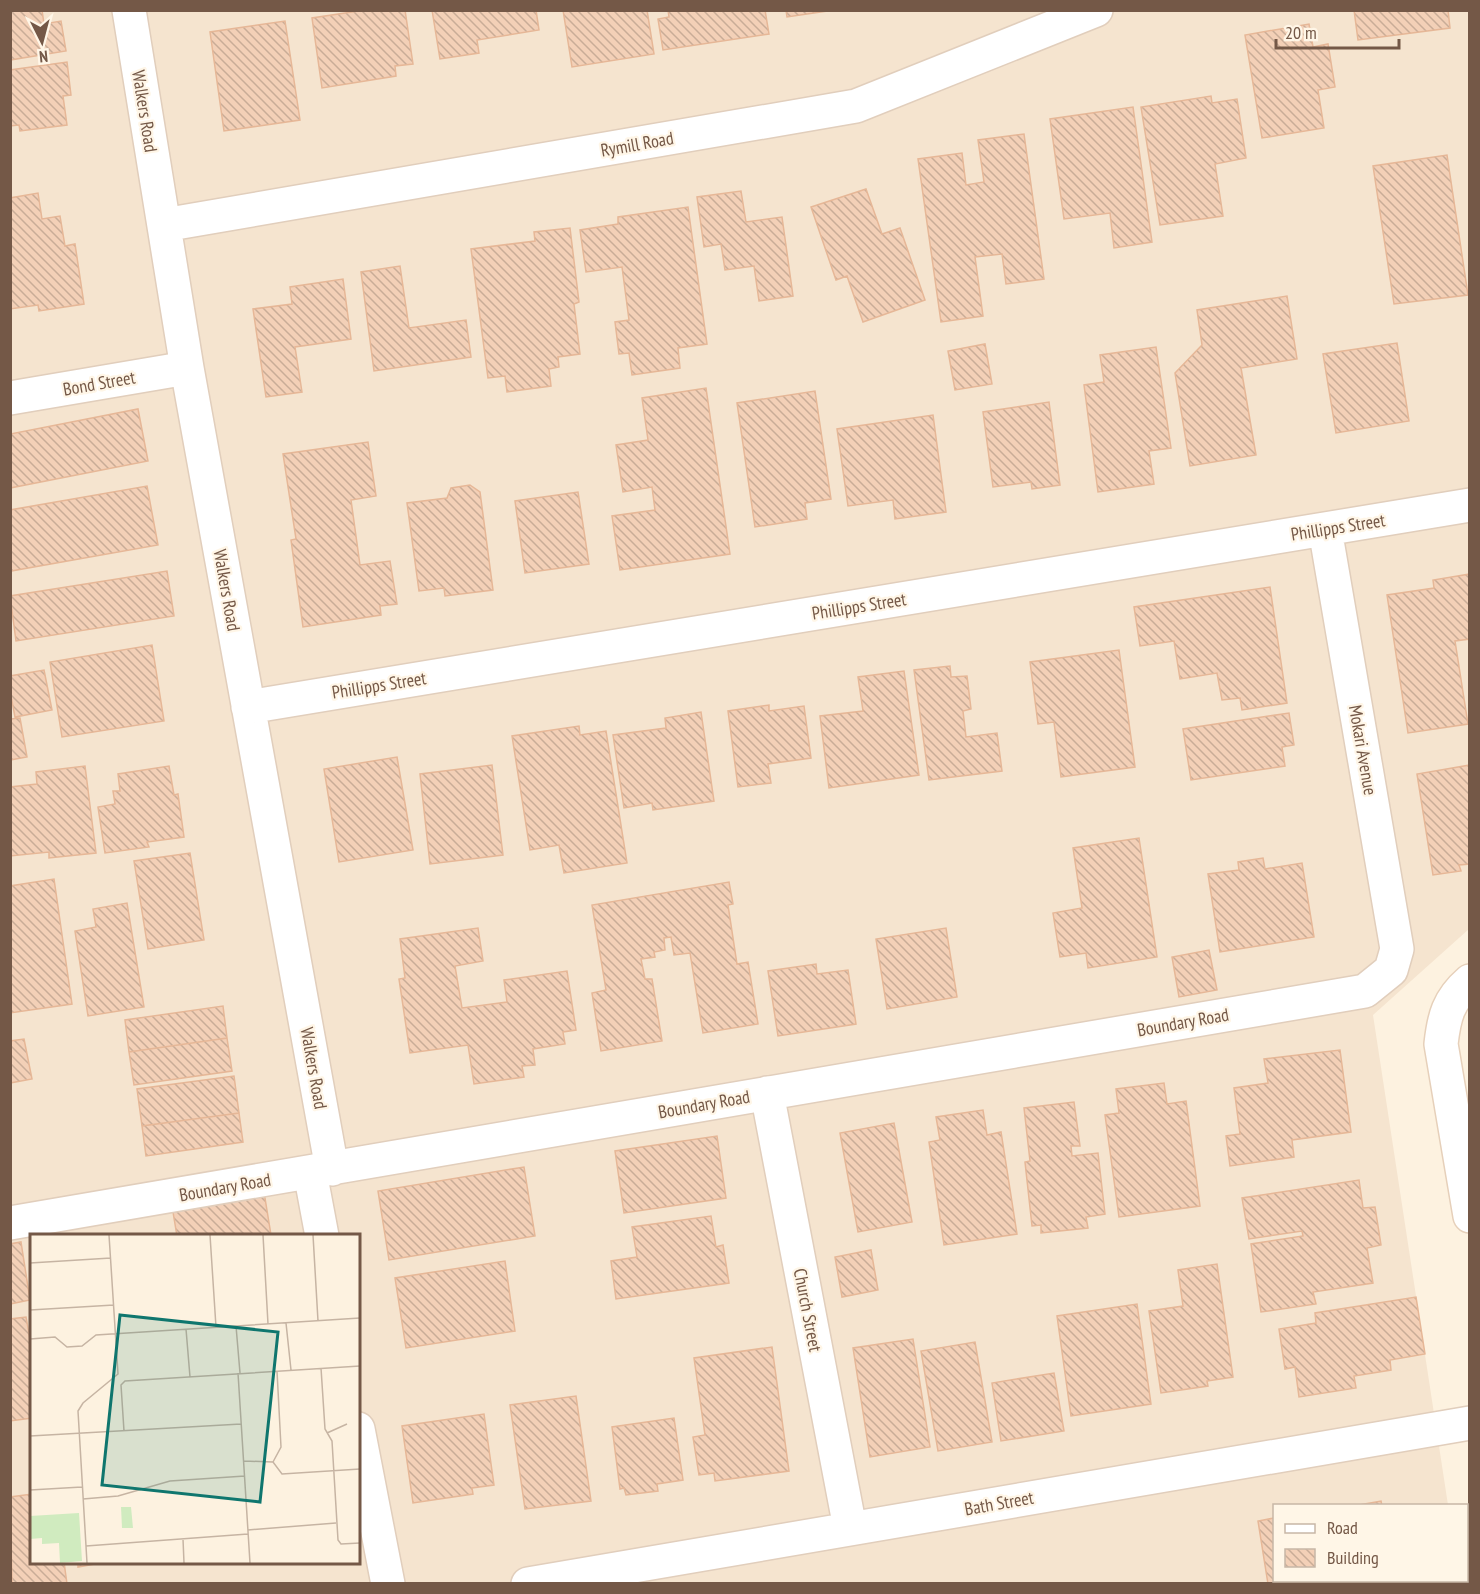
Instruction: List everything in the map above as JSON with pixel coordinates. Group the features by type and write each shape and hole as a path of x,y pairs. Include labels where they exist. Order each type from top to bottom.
{"street":[{"name":"Walkers Road","path":"129,10 187,368 248,706 321,1170 322,1234"},
{"name":"Rymill Road","path":"164,225 856,106 1096,10"},
{"name":"Bond Street","path":"10,398 187,368"},
{"name":"Phillipps Street","path":"248,706 1470,505"},
{"name":"Mokari Avenue","path":"1325,529 1397,949 1391,970"},
{"name":"Boundary Road","path":"10,1223 1365,992 1391,970"},
{"path":"1470,981 1462,988 1444,1016 1441,1044 1470,1216"},
{"name":"Church Street","path":"767,1093 850,1528"},
{"name":"Bath Street","path":"528,1584 576,1580 850,1528 1470,1423"},
{"path":"360,1439 388,1584"}],"shaded area":[{"path":"11,11 1469,11 1469,929 1373,1015 1448,1504 1273,1504 1273,1582 1460,1583 11,1584"}],"building":[{"path":"10,10 42,10 44,24 61,21 66,51 10,60"},
{"path":"365,10 405,10 413,64 395,66 396,76 322,88 312,18"},
{"path":"432,10 536,10 539,30 477,40 479,53 440,59"},
{"path":"563,10 647,10 654,54 572,67"},
{"path":"668,10 765,10 769,34 663,50 658,19 669,17"},
{"path":"786,10 827,10 827,11 787,17"},
{"path":"1354,10 1448,10 1450,28 1358,40"},
{"path":"285,21 300,120 224,131 210,32"},
{"path":"1309,24 1313,47 1328,44 1335,87 1318,90 1324,128 1262,138 1245,35"},
{"path":"67,62 71,95 63,96 67,125 20,131 19,125 10,126 10,70"},
{"path":"1211,96 1212,103 1237,99 1246,158 1215,164 1223,216 1160,225 1141,107"},
{"path":"1133,107 1152,242 1114,248 1110,213 1064,219 1050,119"},
{"path":"1024,134 1044,279 1006,284 1002,254 975,257 983,316 941,322 918,159 962,153 966,185 984,182 978,140"},
{"path":"1447,155 1468,295 1394,304 1373,166"},
{"path":"866,189 882,234 900,228 925,300 863,322 847,276 836,280 811,207"},
{"path":"741,191 746,222 782,217 793,296 759,301 754,266 725,270 721,244 704,247 697,197"},
{"path":"38,193 42,219 60,216 65,246 75,244 84,304 39,311 38,305 10,309 10,198"},
{"path":"688,207 707,344 678,348 680,368 632,375 629,353 619,354 615,322 629,320 622,267 586,272 580,230 618,224 618,217"},
{"path":"570,228 579,302 574,304 580,354 558,357 559,367 549,369 551,386 507,392 505,376 488,378 471,249 535,241 534,232"},
{"path":"400,266 409,328 466,320 471,357 374,371 361,272"},
{"path":"343,279 351,339 295,347 302,392 266,397 253,309 292,304 290,287"},
{"path":"1287,296 1297,359 1241,368 1256,455 1190,466 1175,373 1202,345 1197,310"},
{"path":"1397,343 1409,421 1336,433 1323,354"},
{"path":"985,344 992,384 955,390 948,351"},
{"path":"1156,347 1171,448 1149,451 1154,484 1098,492 1084,385 1104,382 1100,355"},
{"path":"706,388 730,554 620,570 612,516 655,510 652,487 623,492 616,445 648,440 642,398"},
{"path":"815,391 831,499 805,503 807,519 755,527 737,403"},
{"path":"1049,402 1060,485 1032,489 1031,482 993,487 983,412"},
{"path":"138,409 148,461 10,488 10,434"},
{"path":"933,415 946,512 895,519 893,500 848,506 837,429"},
{"path":"368,442 376,496 351,500 360,565 390,561 397,604 380,606 381,615 303,627 291,540 296,539 283,454"},
{"path":"470,485 480,492 493,590 445,596 444,588 419,591 407,503 447,498 451,488"},
{"path":"147,486 158,545 11,571 10,510"},
{"path":"578,492 589,564 525,573 515,501"},
{"path":"167,571 174,616 16,641 10,596"},
{"path":"1470,574 1470,639 1455,641 1468,724 1408,733 1387,595 1434,588 1433,580"},
{"path":"1270,587 1287,703 1242,710 1240,698 1222,700 1217,673 1180,679 1174,641 1140,646 1134,607"},
{"path":"152,645 164,721 62,737 50,662"},
{"path":"1119,650 1135,767 1061,777 1054,722 1038,724 1030,662"},
{"path":"950,666 951,677 967,676 971,709 963,711 966,737 997,733 1002,771 929,780 914,670"},
{"path":"44,670 52,710 15,717 10,691 10,676"},
{"path":"904,671 919,775 829,788 820,716 863,711 858,677"},
{"path":"769,705 769,711 804,706 811,758 768,764 771,783 738,787 728,711"},
{"path":"701,712 714,801 653,810 652,803 624,808 613,735 666,728 665,718"},
{"path":"1289,713 1294,745 1282,747 1285,766 1191,780 1183,729"},
{"path":"20,718 27,757 10,760 10,719"},
{"path":"579,726 580,735 606,731 627,863 564,873 559,845 530,850 512,736"},
{"path":"397,757 413,850 339,862 324,769"},
{"path":"492,765 503,855 430,864 420,774"},
{"path":"1470,765 1470,864 1459,865 1461,871 1433,875 1417,774"},
{"path":"85,766 96,853 49,858 49,852 10,856 10,787 37,784 36,772"},
{"path":"169,766 174,795 178,794 184,837 147,842 149,847 105,853 98,807 115,804 113,791 120,791 118,774"},
{"path":"1139,838 1157,957 1088,968 1086,953 1060,957 1053,913 1082,908 1073,848"},
{"path":"190,853 204,940 148,949 134,861"},
{"path":"1263,858 1265,869 1302,863 1314,937 1220,952 1208,874 1239,870 1238,862"},
{"path":"54,879 72,1004 10,1013 10,886"},
{"path":"729,882 733,904 728,905 737,964 748,962 758,1024 703,1033 690,953 674,955 671,937 664,938 665,950 654,952 655,957 641,959 645,979 652,979 662,1041 601,1051 592,993 606,990 592,905"},
{"path":"127,903 144,1007 88,1016 75,931 96,927 93,909"},
{"path":"478,928 483,961 455,966 462,1008 507,1002 504,980 567,971 576,1030 563,1032 565,1044 533,1049 535,1065 522,1066 524,1077 474,1084 468,1045 410,1053 399,979 405,978 400,939"},
{"path":"946,928 957,997 887,1009 876,939"},
{"path":"1209,950 1217,990 1179,997 1172,957"},
{"path":"816,964 817,974 848,970 856,1024 778,1036 768,971"},
{"path":"223,1006 227,1038 129,1052 125,1020"},
{"path":"227,1038 232,1071 134,1085 129,1052"},
{"path":"24,1039 32,1079 10,1083 10,1041"},
{"path":"1340,1050 1351,1132 1292,1140 1294,1157 1230,1166 1226,1136 1240,1134 1234,1088 1268,1083 1264,1059"},
{"path":"234,1076 239,1113 142,1126 137,1089"},
{"path":"1164,1083 1167,1104 1186,1101 1200,1206 1119,1217 1105,1115 1119,1113 1116,1089"},
{"path":"1074,1102 1080,1146 1071,1146 1072,1156 1098,1153 1105,1214 1086,1217 1088,1228 1041,1233 1041,1225 1032,1226 1025,1162 1030,1161 1024,1108"},
{"path":"983,1110 987,1135 1001,1132 1017,1234 944,1245 929,1142 940,1140 936,1117"},
{"path":"239,1113 243,1142 146,1156 142,1126"},
{"path":"894,1123 912,1222 858,1232 840,1133"},
{"path":"717,1136 726,1198 624,1213 615,1151"},
{"path":"524,1167 535,1236 389,1260 378,1191"},
{"path":"1359,1180 1363,1208 1375,1207 1381,1245 1367,1248 1373,1283 1313,1292 1316,1304 1261,1312 1251,1244 1303,1236 1302,1231 1249,1239 1242,1198"},
{"path":"264,1192 271,1234 177,1234 172,1206"},
{"path":"711,1216 716,1247 723,1245 729,1283 616,1299 611,1261 637,1257 632,1227"},
{"path":"21,1242 30,1300 10,1304 10,1244"},
{"path":"871,1250 878,1290 842,1297 835,1257"},
{"path":"505,1261 515,1331 406,1348 395,1278"},
{"path":"1217,1264 1233,1377 1207,1381 1208,1386 1161,1393 1149,1311 1183,1306 1178,1270"},
{"path":"1416,1297 1425,1354 1390,1360 1391,1370 1354,1376 1356,1388 1299,1397 1295,1367 1285,1369 1279,1329 1316,1323 1315,1313"},
{"path":"1137,1304 1151,1404 1071,1416 1057,1316"},
{"path":"26,1317 30,1339 30,1418 10,1421 10,1319"},
{"path":"913,1339 930,1447 870,1457 853,1348"},
{"path":"975,1342 992,1442 938,1451 921,1351"},
{"path":"772,1347 789,1471 715,1481 714,1473 699,1475 693,1437 705,1435 694,1358"},
{"path":"1054,1373 1064,1431 1001,1441 992,1383"},
{"path":"576,1396 591,1501 525,1509 510,1405"},
{"path":"484,1414 494,1485 472,1488 473,1494 413,1503 402,1426"},
{"path":"674,1418 683,1480 657,1484 658,1491 626,1495 624,1488 620,1489 612,1427"},
{"path":"30,1494 30,1564 64,1564 67,1584 12,1584 10,1497"},
{"path":"1381,1501 1382,1504 1364,1504"},
{"path":"1273,1518 1273,1582 1373,1582 1365,1584 1268,1584 1258,1521"},
{"path":"78,1564 95,1564 78,1567"}]}
